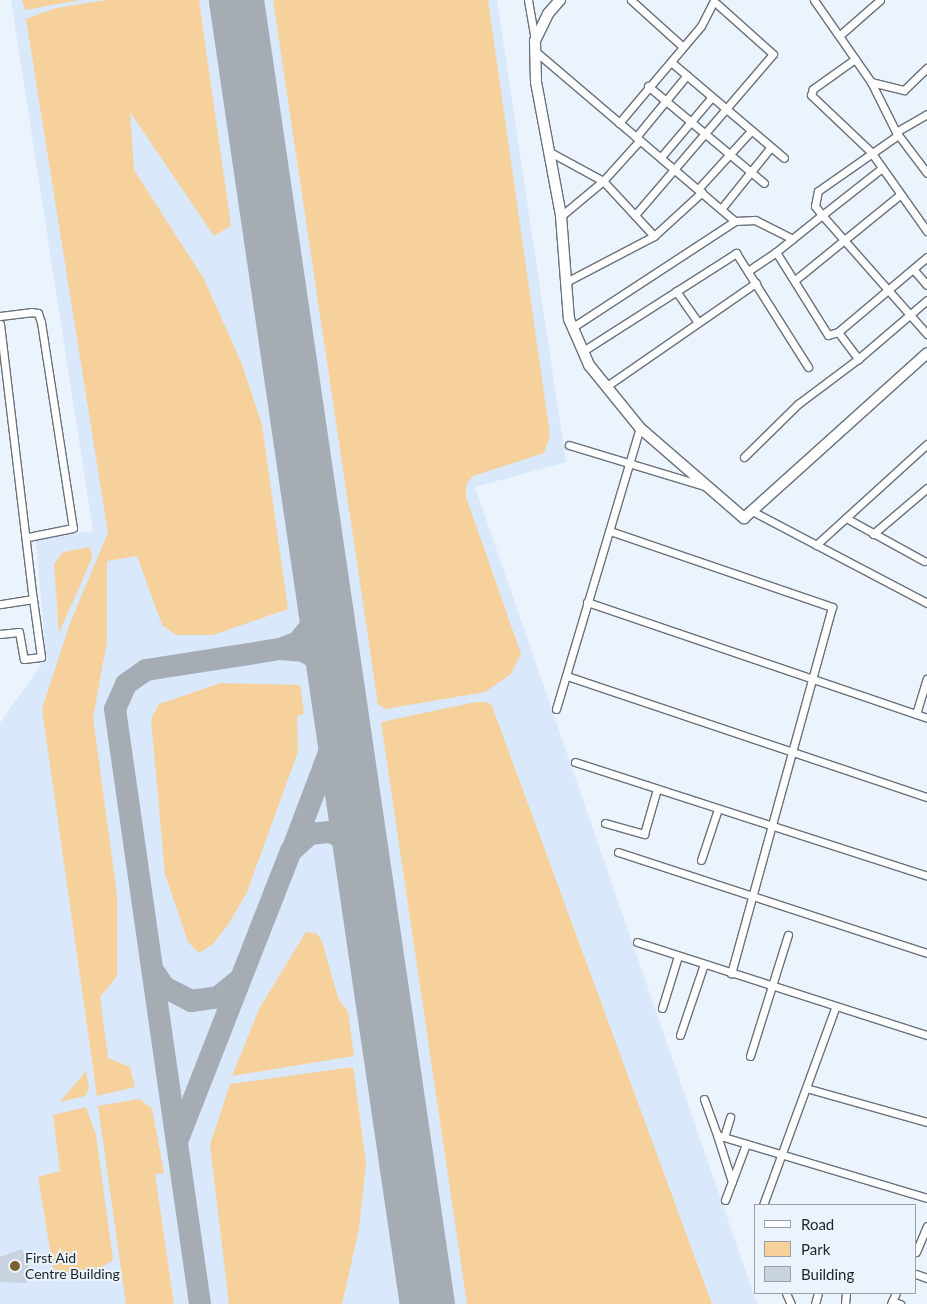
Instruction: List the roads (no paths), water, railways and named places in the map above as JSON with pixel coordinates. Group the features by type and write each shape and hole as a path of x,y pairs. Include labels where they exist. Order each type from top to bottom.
{"street":[{"path":"528,0 535,46 536,82 560,216 566,282 573,328 583,351 607,386 640,428 744,518 927,353"},
{"path":"535,46 548,14 560,0"},
{"path":"631,0 683,47"},
{"path":"814,0 871,82 897,133 927,173"},
{"path":"840,35 880,0"},
{"path":"619,123 648,86 683,47 714,1 773,54 708,135 635,215"},
{"path":"535,46 619,123 677,170 735,221"},
{"path":"855,58 813,90 811,95 871,152 927,231"},
{"path":"671,62 711,98 784,158"},
{"path":"871,82 904,90 927,68"},
{"path":"560,216 603,181 638,138 665,99 687,75"},
{"path":"648,86 732,153 764,183"},
{"path":"661,157 711,98"},
{"path":"927,115 897,133 818,191 813,201 844,241 927,334"},
{"path":"566,282 654,236 700,191 751,131"},
{"path":"721,209 770,148"},
{"path":"548,150 603,181 654,236"},
{"path":"748,271 793,239 882,168"},
{"path":"796,280 901,194"},
{"path":"573,328 735,221 755,220 793,239"},
{"path":"776,252 796,280 828,335 838,332 927,257"},
{"path":"583,351 736,253 808,367"},
{"path":"913,269 927,285"},
{"path":"607,386 756,283"},
{"path":"676,291 698,322"},
{"path":"744,457 798,404 858,359 911,316 927,300"},
{"path":"0,316 30,312 38,313 41,322 73,528 28,537"},
{"path":"0,324 28,537 33,599 41,657 24,659 19,632 0,634"},
{"path":"838,332 858,359"},
{"path":"556,709 640,428"},
{"path":"816,545 927,444"},
{"path":"569,445 709,487"},
{"path":"873,534 926,492"},
{"path":"752,511 924,601 927,594"},
{"path":"846,518 924,561"},
{"path":"610,531 831,605 731,973"},
{"path":"0,604 33,599"},
{"path":"587,602 927,718"},
{"path":"567,676 927,796"},
{"path":"916,714 927,679"},
{"path":"575,762 927,876"},
{"path":"605,823 644,834 657,789"},
{"path":"701,860 718,809"},
{"path":"618,852 927,953"},
{"path":"750,1056 788,935"},
{"path":"637,942 835,1008 927,1035"},
{"path":"662,1008 678,956"},
{"path":"680,1035 704,964"},
{"path":"763,1204 835,1008"},
{"path":"806,1088 927,1122"},
{"path":"704,1099 720,1136 732,1182"},
{"path":"720,1136 730,1117"},
{"path":"720,1136 780,1156 927,1198"},
{"path":"725,1200 746,1144"},
{"path":"917,1250 927,1226"},
{"path":"892,1303 900,1304"}],"place":[{"name":"First Aid Centre Building","path":"15,1266"}]}
